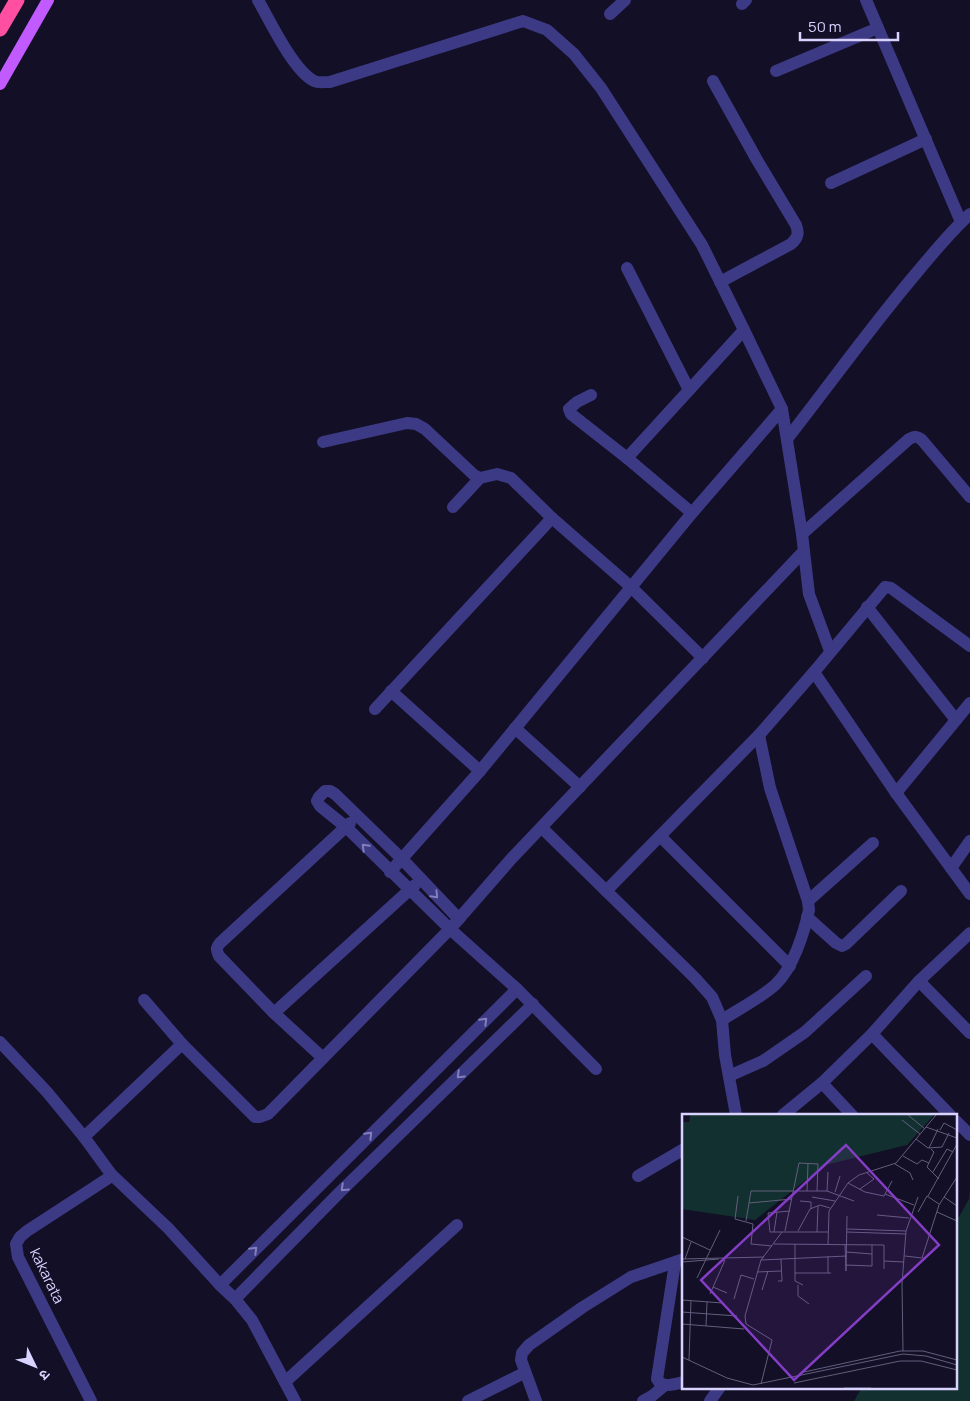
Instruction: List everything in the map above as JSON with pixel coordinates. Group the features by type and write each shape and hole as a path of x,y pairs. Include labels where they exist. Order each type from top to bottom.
{"highway":[{"path":"0,29 17,0"}],"main road":[{"path":"0,84 48,0"}],"street":[{"path":"258,0 303,73 316,82 330,82 523,21 547,30 574,54 601,88 702,245 782,409 802,534 809,594 830,651"},
{"path":"610,14 625,0"},
{"path":"787,439 857,346 906,286 966,218 926,139 866,0"},
{"path":"776,71 878,28"},
{"path":"713,81 756,160 796,224 799,232 797,238 791,244 720,282"},
{"path":"831,183 926,139"},
{"path":"627,268 689,390"},
{"path":"627,458 744,330"},
{"path":"592,395 572,405 569,411 692,514"},
{"path":"390,872 480,771 631,587 782,409"},
{"path":"323,442 407,423 416,424 425,429 474,476 480,478 497,474 511,478 552,518 631,587 702,658"},
{"path":"802,534 909,439 917,436 970,497"},
{"path":"453,507 480,478"},
{"path":"376,709 552,518"},
{"path":"144,1000 182,1044 255,1117 268,1114 450,930 512,858 804,551"},
{"path":"606,891 759,736 885,587 892,588 970,646"},
{"path":"867,607 956,720"},
{"path":"814,672 896,793 970,894"},
{"path":"391,691 480,771"},
{"path":"896,793 970,703"},
{"path":"516,728 580,787"},
{"path":"722,1020 775,986 790,966 809,910 808,901 770,788 759,736"},
{"path":"459,919 402,859 330,791 325,791 319,797 317,801 320,806 346,827 450,930 517,988 596,1069"},
{"path":"323,1058 274,1013 216,951 217,947 357,816"},
{"path":"542,828 712,997 722,1020 736,1114"},
{"path":"660,836 790,966"},
{"path":"951,868 970,841"},
{"path":"808,901 873,843"},
{"path":"274,1013 420,879"},
{"path":"807,917 836,943 842,946 901,891"},
{"path":"784,1114 822,1083 872,1034 919,981 970,933"},
{"path":"729,1076 763,1061 805,1032 866,976"},
{"path":"919,981 970,1033"},
{"path":"220,1285 517,988"},
{"path":"235,1299 339,1193 533,1004"},
{"path":"872,1034 949,1114"},
{"path":"0,1042 47,1092 111,1174 168,1228 235,1299 252,1320 295,1401"},
{"path":"84,1137 182,1044"},
{"path":"822,1083 851,1114"},
{"path":"958,1123 970,1135"},
{"path":"638,1176 682,1150"},
{"name":"kakarata","path":"91,1401 18,1257 16,1244 27,1231 110,1177 111,1174"},
{"path":"285,1382 457,1225"},
{"path":"536,1401 524,1373 521,1360 522,1353 529,1346 583,1307 631,1277 679,1261 657,1379 664,1386"},
{"path":"468,1401 524,1373"},
{"path":"643,1401 664,1386 682,1382"},
{"path":"710,1401 719,1388"}],"green space":[{"path":"970,1191 970,1401 854,1401 861,1388 958,1388 958,1218 969,1199"}]}
